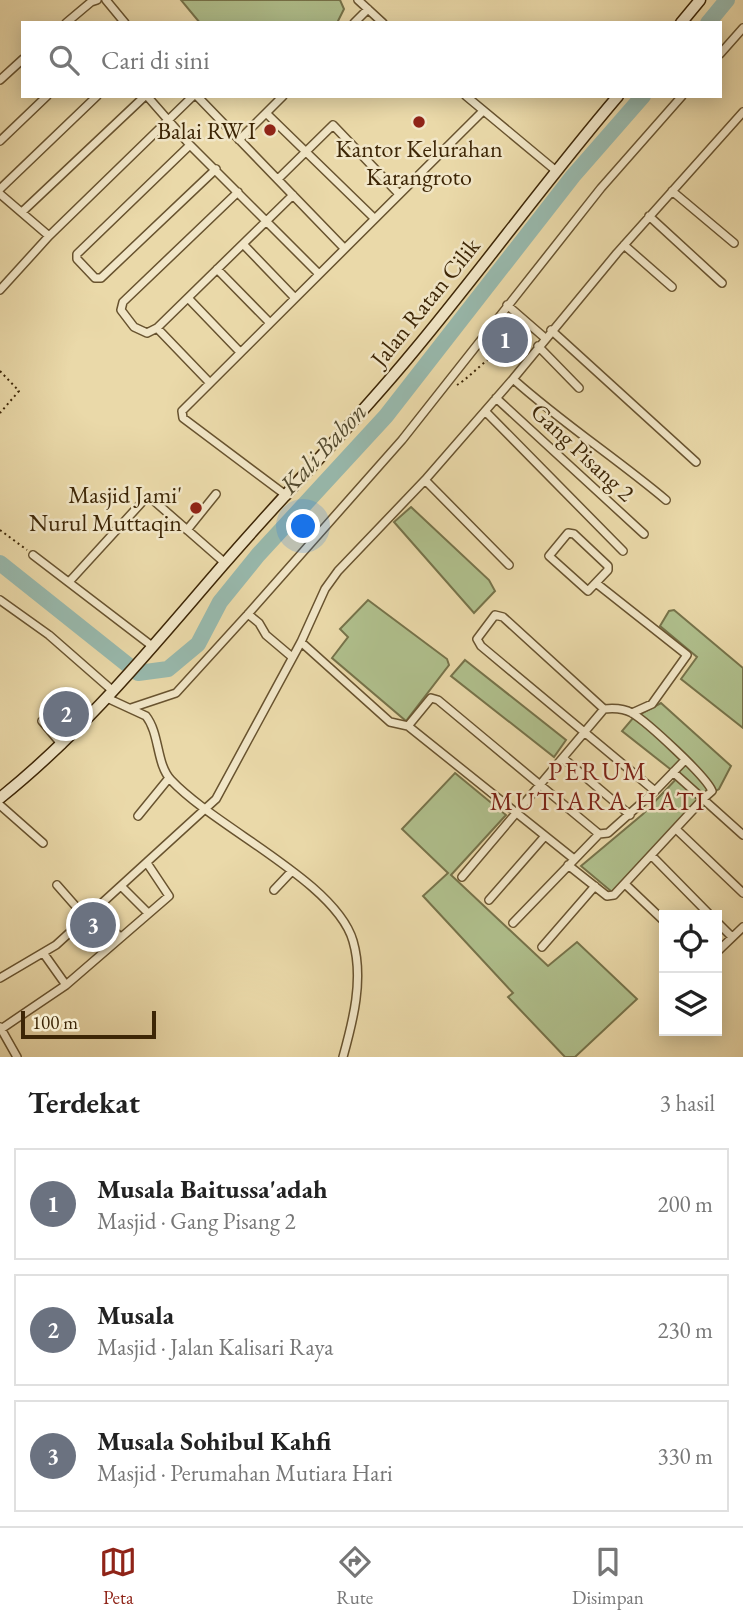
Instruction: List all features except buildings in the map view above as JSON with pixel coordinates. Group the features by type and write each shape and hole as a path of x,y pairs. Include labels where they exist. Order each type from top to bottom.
{"street":[{"path":"106,0 123,21"},
{"path":"358,0 381,21"},
{"path":"683,21 700,0"},
{"path":"68,21 92,1"},
{"path":"357,21 368,9"},
{"path":"722,52 743,28"},
{"path":"0,80 21,62"},
{"path":"0,141 45,98"},
{"path":"0,189 95,98"},
{"path":"22,212 144,98"},
{"path":"148,98 190,145 318,273"},
{"path":"0,290 49,236 193,98"},
{"path":"197,98 344,248"},
{"path":"239,140 281,98"},
{"path":"468,98 555,170"},
{"name":"Jalan Ratan Cilik","path":"0,798 62,745 112,693 287,496 412,354 555,170 616,98"},
{"path":"131,708 176,693 248,614 402,440 601,188 680,98"},
{"path":"287,496 183,418 181,411 208,381 483,111"},
{"path":"0,978 44,954 86,918 205,808 228,782 262,710 301,642 325,589 338,571 425,480 513,379 624,244 743,112"},
{"path":"266,113 374,218"},
{"path":"278,180 333,125 399,194"},
{"path":"190,145 76,256 98,279 216,169"},
{"path":"672,191 734,243"},
{"path":"238,192 123,302 121,310 135,327 147,333 157,328 293,195"},
{"path":"0,194 49,236"},
{"path":"649,216 722,283"},
{"path":"243,244 294,297"},
{"path":"624,244 672,287"},
{"path":"217,269 269,322"},
{"path":"188,298 239,351"},
{"path":"508,305 545,338"},
{"path":"157,328 208,381"},
{"path":"551,330 696,462"},
{"path":"538,346 579,388"},
{"path":"513,379 548,410 578,429 666,500"},
{"name":"Gang Pisang 2","path":"496,398 643,534"},
{"path":"485,411 623,551"},
{"path":"425,480 509,565"},
{"path":"187,530 216,495"},
{"path":"69,582 144,500 153,500 225,563"},
{"path":"568,533 574,534 608,566 596,583 586,591 550,559 550,551 568,533"},
{"path":"33,555 149,650"},
{"path":"596,583 687,655 652,704 632,713"},
{"path":"0,600 49,635 112,693 150,721 169,778 330,903 353,939 356,963 355,1005 343,1057"},
{"path":"248,614 259,623 266,635 292,657"},
{"path":"604,709 503,617 495,615 480,632 477,639 481,646 655,791"},
{"path":"301,642 390,722 408,726 518,814 545,836 595,886 610,897 677,830 712,788 632,713 615,708 604,709 518,814 462,877"},
{"path":"408,726 434,698 599,834 606,834 630,815 685,760"},
{"path":"42,721 62,745"},
{"path":"563,758 630,815"},
{"path":"673,772 743,835"},
{"path":"138,816 169,778"},
{"path":"0,805 43,843"},
{"path":"677,830 743,893"},
{"path":"513,923 599,834"},
{"path":"489,900 545,836"},
{"path":"652,855 705,910"},
{"path":"17,1057 0,1028 66,985 169,893 147,863"},
{"path":"274,890 291,873"},
{"path":"625,884 659,916"},
{"path":"57,885 86,918"},
{"path":"121,886 148,913"},
{"path":"542,947 595,886"},
{"path":"94,911 120,937"},
{"path":"722,927 732,937"},
{"path":"722,947 743,927"},
{"path":"44,954 66,985"}],"path":[{"path":"439,392 471,376 500,352 515,350 528,360"},
{"path":"0,371 19,391 0,413"},
{"path":"0,530 33,555"}],"green space":[{"path":"181,0 340,0 344,9 338,21 198,21"},
{"path":"411,507 489,580 495,591 474,613 394,522"},
{"path":"368,600 447,659 449,665 406,721 332,658 348,637 340,629"},
{"path":"674,610 743,668 743,728 681,679 697,657 660,626 669,611"},
{"path":"465,660 566,740 554,757 451,676"},
{"path":"661,703 731,766 719,789 703,799 612,892 581,866 643,814 679,776 622,731 633,718"},
{"path":"455,773 506,815 451,875 548,966 577,942 637,999 575,1057 565,1057 508,997 513,993 423,896 448,873 402,829"}],"waterway":[{"name":"Kali Babon","path":"710,21 727,0"},
{"name":"Kali Babon","path":"0,563 138,673 168,669 198,644 220,602 258,555 386,416 573,176 641,98"}],"place":[{"name":"Kantor Kelurahan Karangroto","path":"419,122"},
{"name":"Balai RW I","path":"270,130"},
{"name":"Musala Baitussa'adah","path":"505,340"},
{"name":"Masjid Jami' Nurul Muttaqin","path":"196,508"},
{"name":"Musala","path":"66,714"},
{"name":"Musala Sohibul Kahfi","path":"93,925"}],"district":[{"name":"PERUM MUTIARA HATI","path":"598,786"}]}
